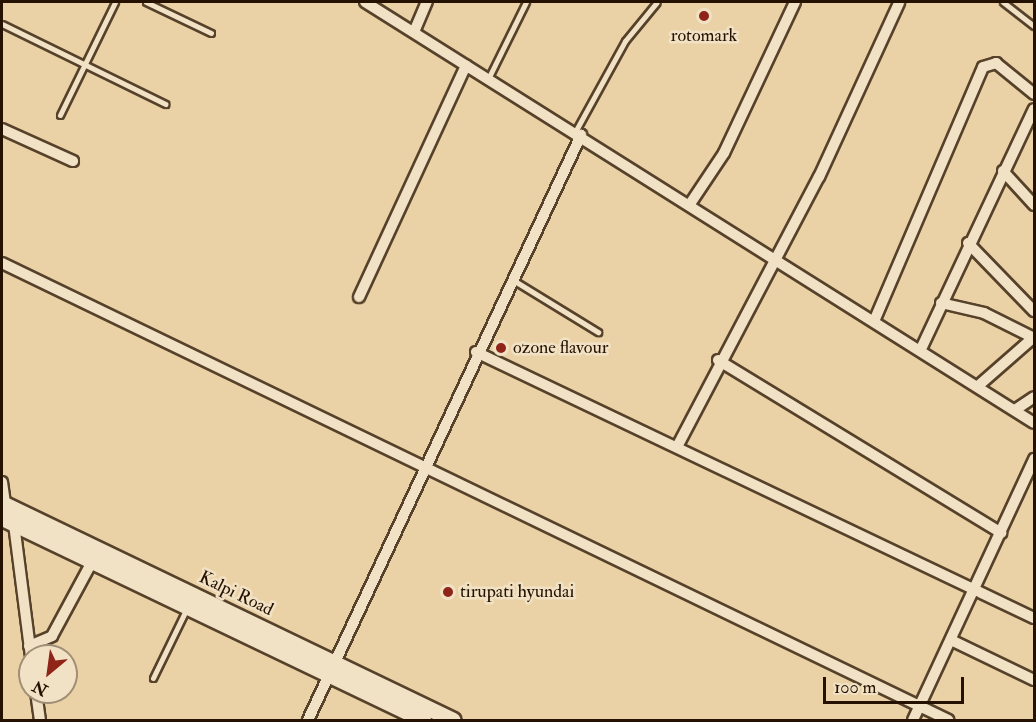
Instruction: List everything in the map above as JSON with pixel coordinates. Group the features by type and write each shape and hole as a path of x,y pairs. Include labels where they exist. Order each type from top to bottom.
{"main road":[{"name":"Kalpi Road","path":"5,512 332,670 423,720"},
{"name":"Kalpi Road","path":"5,512 93,560 188,606 332,670 453,720"}],"street":[{"path":"365,2 578,133 1035,423"},
{"path":"414,32 428,2"},
{"path":"690,204 724,153 795,2"},
{"path":"677,447 718,360 773,256 819,177 899,3"},
{"path":"874,319 983,66 996,63 1035,94"},
{"path":"359,297 466,65"},
{"path":"921,349 968,243 1035,109"},
{"path":"2,129 73,161"},
{"path":"308,720 578,133"},
{"path":"1003,171 1035,205"},
{"path":"968,243 1035,311"},
{"path":"2,263 948,720"},
{"path":"941,303 984,314 1034,338 978,386"},
{"path":"476,352 1035,618"},
{"path":"718,360 1001,533"},
{"path":"1015,410 1035,397"},
{"path":"913,720 1035,459"},
{"path":"2,482 5,512 29,644"},
{"path":"40,644 52,636 93,560"},
{"path":"951,640 1035,680"},
{"path":"38,704 40,720"}],"lane":[{"path":"60,115 115,2"},
{"path":"146,2 211,33"},
{"path":"488,79 526,2"},
{"path":"578,133 625,41 657,2"},
{"path":"1003,2 1035,26"},
{"path":"2,24 165,104"},
{"path":"511,279 598,332"},
{"path":"153,678 188,606"}],"place":[{"name":"rotomark","path":"704,16"},
{"name":"ozone flavour","path":"501,348"},
{"name":"tirupati hyundai","path":"448,592"}]}
